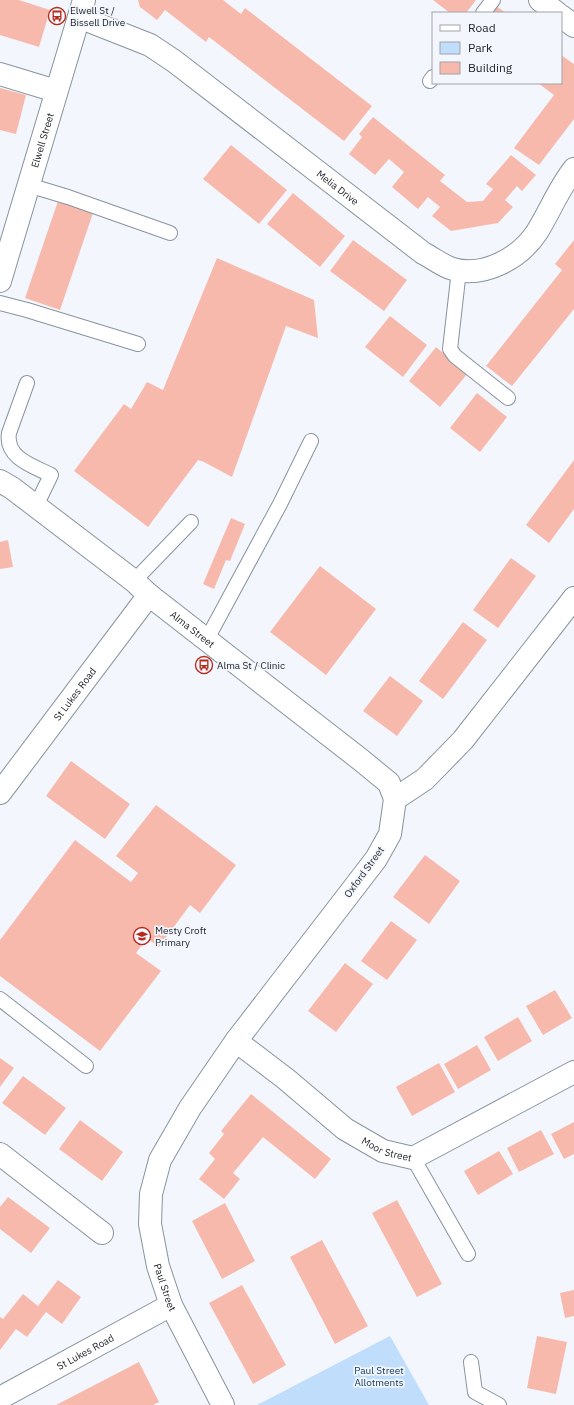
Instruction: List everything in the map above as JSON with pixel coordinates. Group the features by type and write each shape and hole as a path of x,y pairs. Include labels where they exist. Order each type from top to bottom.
{"street":[{"path":"540,0 556,12"},
{"name":"Elwell Street","path":"0,281 81,8"},
{"name":"Melia Drive","path":"81,8 150,45 174,61 423,253 453,269 466,271 483,269 502,264 514,256 536,233 555,198 574,169"},
{"path":"562,17 574,26"},
{"path":"0,74 56,91"},
{"name":"Alma Street","path":"0,481 36,506 389,783 395,799"},
{"name":"St Lukes Road","path":"0,793 141,588"},
{"path":"395,799 425,779 463,740 574,598"},
{"name":"Oxford Street","path":"160,1160 190,1108 236,1041 376,859 390,834 395,799"},
{"name":"Moor Street","path":"236,1041 286,1078 345,1129 383,1152 413,1158 574,1072"},
{"path":"0,1154 102,1233"},
{"name":"Paul Street","path":"160,1160 151,1194 150,1224 158,1266 171,1305 224,1405"},
{"name":"St Lukes Road","path":"0,1398 171,1305"}],"lane":[{"path":"484,12 493,0"},
{"path":"28,185 68,197 170,233"},
{"path":"459,270 450,349 455,356 508,398"},
{"path":"0,303 138,344"},
{"path":"27,383 9,433 8,441 10,448 19,458 51,475 36,506"},
{"path":"207,639 280,504 311,441"},
{"path":"141,588 191,522"},
{"path":"0,1000 86,1066"},
{"path":"413,1158 468,1254"},
{"path":"472,1362 476,1392 499,1405"}],"green space":[{"name":"Paul Street Allotments","path":"390,1336 429,1405 257,1405"}],"building":[{"path":"0,0 19,0 50,10 39,47 0,35"},
{"path":"138,0 223,0 241,14 245,8 372,106 344,141 209,37 206,42 165,10 157,20 140,7"},
{"path":"433,0 476,0 467,12 449,12"},
{"path":"496,6 505,12 492,12"},
{"path":"562,56 574,64 574,119 539,165 514,148 554,95 539,84 562,84"},
{"path":"0,88 26,95 16,134 0,130"},
{"path":"373,117 445,175 440,181 467,202 483,201 493,189 486,184 511,155 536,175 522,191 517,186 505,200 513,207 498,223 451,231 432,216 440,207 428,197 418,209 392,187 404,172 389,159 375,175 349,154 362,137 359,134"},
{"path":"231,145 287,190 259,224 203,179"},
{"path":"293,193 345,236 320,267 267,224"},
{"path":"58,201 93,213 60,310 25,298"},
{"path":"353,240 407,280 384,311 330,271"},
{"path":"574,240 574,309 512,386 486,366 562,270 555,264"},
{"path":"217,258 314,300 318,338 286,326 232,477 198,460 148,527 74,471 124,404 131,409 147,382 163,390"},
{"path":"390,316 427,345 403,377 365,347"},
{"path":"436,347 468,373 440,407 409,381"},
{"path":"477,393 507,417 480,452 450,428"},
{"path":"574,460 574,509 549,543 526,525"},
{"path":"231,518 245,524 230,561 226,560 214,589 203,584"},
{"path":"8,540 13,567 0,569 0,542"},
{"path":"511,558 536,576 498,628 473,610"},
{"path":"320,566 376,609 326,675 270,632"},
{"path":"463,622 487,640 443,699 419,681"},
{"path":"390,676 423,701 397,736 363,711"},
{"path":"71,761 130,804 105,839 46,796"},
{"path":"156,805 236,865 200,913 190,905 159,947 147,938 136,953 161,971 100,1051 0,976 0,940 75,840 131,882 138,873 116,856"},
{"path":"425,855 460,881 429,924 393,897"},
{"path":"391,921 417,940 387,980 361,961"},
{"path":"345,963 373,984 336,1032 308,1011"},
{"path":"555,990 572,1018 543,1035 526,1006"},
{"path":"518,1017 532,1041 498,1061 484,1037"},
{"path":"477,1045 491,1070 458,1089 444,1064"},
{"path":"0,1058 14,1068 0,1087"},
{"path":"439,1063 455,1092 412,1116 396,1087"},
{"path":"23,1076 66,1108 45,1135 2,1103"},
{"path":"251,1094 331,1159 315,1179 263,1137 233,1173 240,1179 224,1199 199,1179 215,1159 209,1153 224,1134 221,1131"},
{"path":"80,1120 123,1152 102,1181 59,1149"},
{"path":"574,1122 574,1154 564,1159 551,1134"},
{"path":"541,1130 554,1154 519,1172 507,1148"},
{"path":"499,1151 513,1174 478,1195 464,1171"},
{"path":"8,1197 50,1228 31,1253 0,1229 0,1207"},
{"path":"397,1200 442,1284 417,1297 372,1213"},
{"path":"225,1203 255,1261 222,1279 192,1221"},
{"path":"322,1240 368,1326 335,1344 290,1257"},
{"path":"58,1280 81,1297 62,1324 46,1312 27,1337 16,1329 0,1350 0,1317 3,1319 23,1294 38,1306"},
{"path":"242,1285 286,1365 253,1384 209,1303"},
{"path":"574,1290 574,1316 565,1318 560,1293"},
{"path":"537,1336 567,1342 556,1394 527,1388"},
{"path":"139,1362 159,1402 153,1405 56,1405"}],"place":[{"name":"Elwell St / Bissell Drive","path":"57,16"},
{"name":"Alma St / Clinic","path":"204,665"},
{"name":"Mesty Croft Primary","path":"142,936"}]}
